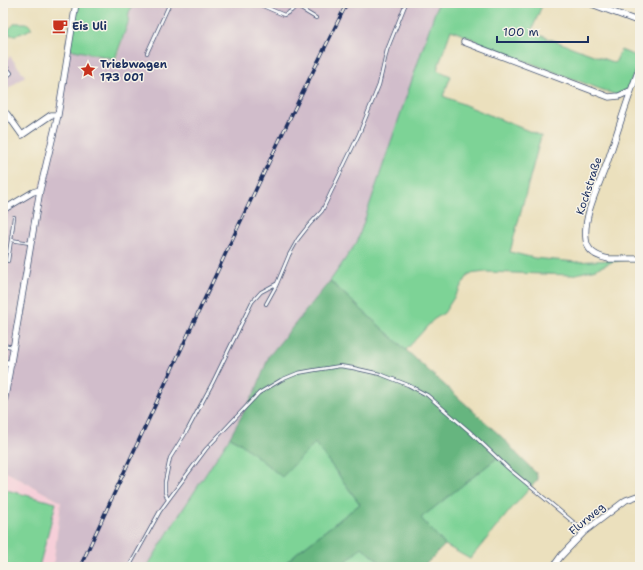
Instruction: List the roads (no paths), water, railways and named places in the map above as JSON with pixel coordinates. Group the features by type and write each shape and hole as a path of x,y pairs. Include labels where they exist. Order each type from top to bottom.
{"street":[{"path":"3,409 30,243 40,190 58,114 76,3"},
{"path":"589,3 640,22"},
{"path":"464,42 609,97 619,96 630,91"},
{"name":"Kochstraße","path":"640,68 630,91 607,163 590,209 586,226 586,240 589,250 595,254 609,259 640,259"},
{"path":"7,114 22,136 51,115 58,114"},
{"path":"3,210 33,192 40,190"},
{"path":"3,362 11,364"},
{"name":"Flurweg","path":"553,567 561,556 584,532 626,500 640,495"}],"lane":[{"path":"147,53 170,3"},
{"path":"256,3 284,15 291,11 295,5 316,18"},
{"path":"266,304 298,239 322,211 359,134 379,85 387,50 406,3"},
{"path":"3,63 11,74 3,80"},
{"path":"8,261 14,217"},
{"path":"11,240 30,243"},
{"path":"168,500 165,492 165,482 170,458 188,429 213,382 252,302 261,292 277,284"},
{"path":"3,345 14,347"},
{"path":"129,567 160,511 206,449 259,393 281,380 298,374 340,366 380,374 408,385 427,395 508,468 584,532"}],"railway":[{"path":"80,567 237,229 347,3"}],"place":[{"name":"Eis Uli","path":"60,26"},
{"name":"Triebwagen 173 001","path":"88,70"}]}
